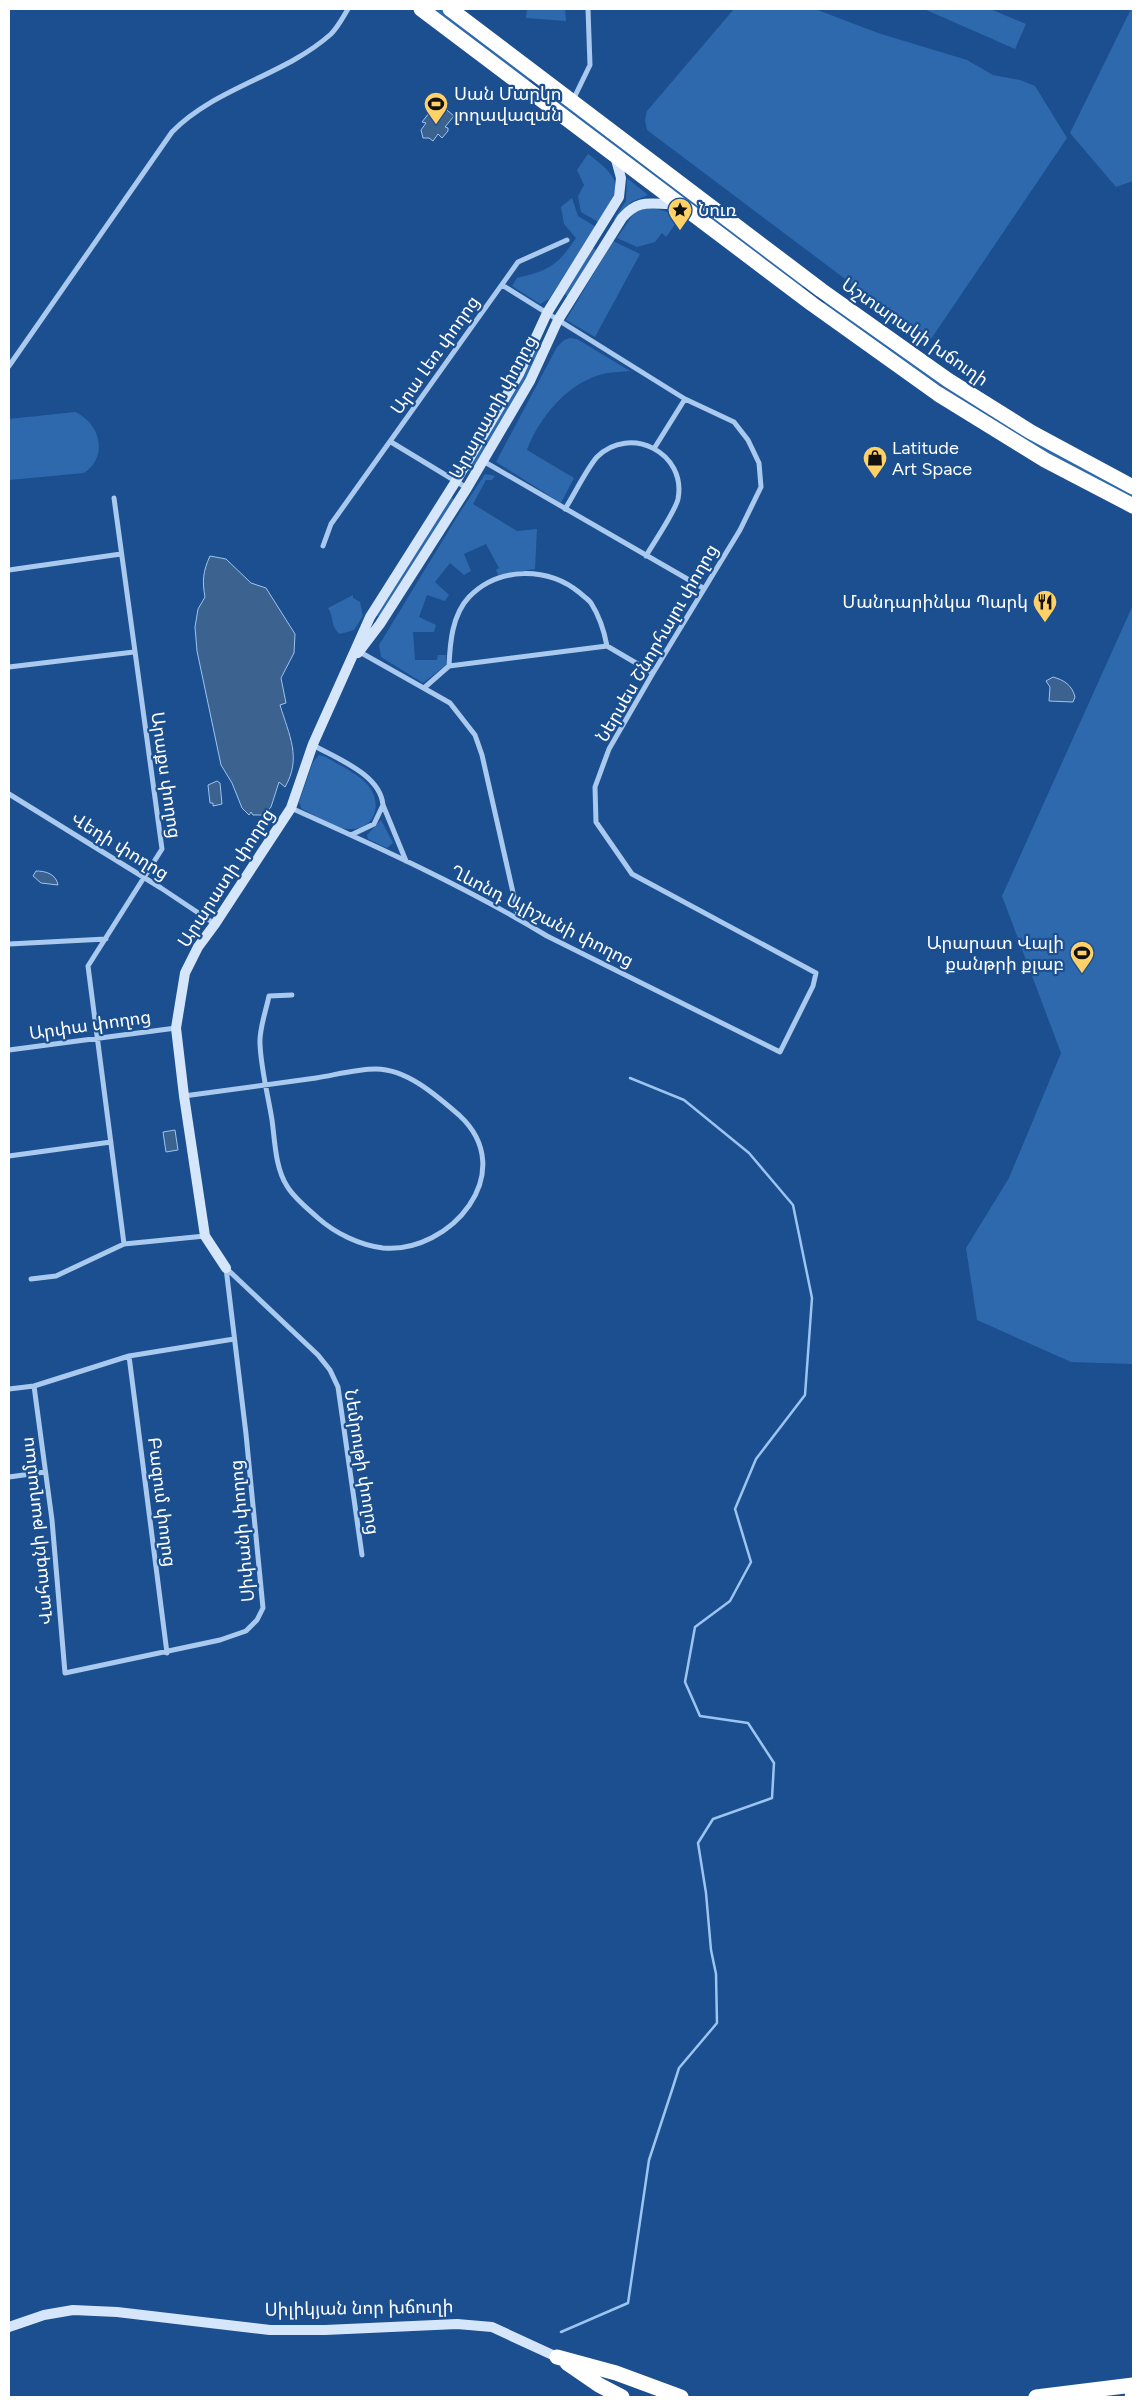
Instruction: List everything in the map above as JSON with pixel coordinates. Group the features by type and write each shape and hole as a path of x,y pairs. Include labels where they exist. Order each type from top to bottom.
{"highway":[{"name":"Աշտարակի խճուղի","path":"421,9 812,304 955,405 1045,460 1133,506"},
{"name":"Աշտարակի խճուղի","path":"450,9 821,290 948,380 1031,432 1133,487"},
{"path":"537,95 547,82"},
{"path":"812,304 821,290"},
{"path":"557,2356 599,2385 622,2397"},
{"path":"557,2356 649,2397"},
{"path":"557,2356 616,2373 681,2397"},
{"path":"1036,2397 1133,2385"}],"street":[{"path":"9,366 172,132 197,110 290,64 313,48 332,32 348,9"},
{"path":"573,101 588,74 590,65 588,9"},
{"name":"Արարատի փողոց","path":"226,1268 205,1236 184,1096 176,1028 185,973 198,947 291,808 313,744 370,617 456,481 519,374 547,313 620,197 621,183 615,156"},
{"name":"Արարատի փողոց","path":"355,653 380,624 467,488 530,381 558,320 628,211 643,203 678,204"},
{"name":"Արա Լեռ փողոց","path":"323,546 331,524 518,262 567,240"},
{"path":"502,284 558,320"},
{"name":"Ներսես Շնորհալու փողոց","path":"558,320 685,398 734,422 748,440 759,463 761,487 740,530 652,672 610,749 595,787 596,822 632,874 816,973 813,986 780,1052"},
{"path":"655,447 685,398"},
{"path":"390,442 467,488"},
{"path":"565,509 597,457 625,442 655,447 667,457 675,471 679,486 678,501 646,556"},
{"path":"482,461 703,588"},
{"name":"Արաքս փողոց","path":"114,498 162,849 88,966 124,1244"},
{"path":"9,570 121,554"},
{"path":"449,666 450,646 456,620 468,597 491,582 514,574 543,574 568,583 590,602 602,624 607,646"},
{"path":"424,688 449,666 607,646 652,672"},
{"path":"9,667 134,652"},
{"path":"355,653 450,703 475,736 482,755 519,919"},
{"path":"313,744 367,777 382,795 383,805 406,861"},
{"name":"Վեդի փողոց","path":"9,794 145,878 215,924"},
{"path":"350,835 364,831 374,824 383,805"},
{"name":"Ղևոնդ Ալիշանի փողոց","path":"291,808 406,861 519,919 547,936 780,1052"},
{"path":"9,944 106,940"},
{"path":"184,1096 266,1085 376,1069 393,1072 421,1086 464,1120 480,1144 485,1166 482,1180 469,1207 445,1230 404,1247 372,1246 335,1231 310,1211 286,1186 280,1170 266,1085 260,1043 269,996 292,994"},
{"name":"Արփա փողոց","path":"9,1050 176,1028"},
{"path":"9,1156 111,1142"},
{"path":"31,1280 56,1276 124,1244 205,1236"},
{"name":"Սիփանի փողոց","path":"65,1673 167,1653 220,1640 246,1631 257,1620 264,1608 226,1268"},
{"name":"Նեմրութի փողոց","path":"226,1268 318,1355 330,1370 338,1388 362,1555"},
{"path":"9,1389 34,1386 129,1356 234,1339"},
{"name":"Բազում փողոց","path":"129,1356 167,1653"},
{"name":"Վահագնի թաղամաս","path":"34,1386 52,1520 65,1673"},
{"path":"9,1477 45,1472"},
{"name":"Սիլիկյան նոր խճուղի","path":"9,2327 44,2315 73,2310 116,2312 270,2330 457,2324 492,2327 557,2356"}],"shaded area":[{"path":"430,9 441,9 532,77 528,82"},
{"path":"527,9 565,9 566,21 526,18"},
{"path":"734,9 815,9 878,33 967,60 993,75 1020,80 1035,86 1067,138 929,342 647,130 645,120 647,111"},
{"path":"924,9 990,9 1026,24 1015,49"},
{"path":"1131,9 1133,9 1133,181 1116,187 1070,133"},
{"path":"552,92 805,284 801,289 548,97"},
{"name":"Սան Մարկո լողավազան","path":"442,106 454,116 445,127 448,128 448,131 442,138 438,134 433,141 429,138 423,138 421,130 426,123 422,122 429,113 431,118"},
{"path":"588,154 608,171 613,177 615,184 615,192 598,222 581,212 578,196 584,185 577,170"},
{"path":"627,178 648,195 631,202 614,221 626,201"},
{"path":"572,198 578,216 596,227 549,299 540,304 512,286 517,278 552,266 576,238 564,224 561,207"},
{"path":"647,207 665,211 679,219 666,237 662,233 655,242 637,247 617,238 634,213"},
{"path":"613,241 640,254 595,337 566,320"},
{"path":"593,248 596,250 567,296 564,294"},
{"path":"826,300 1133,492 1133,499 1078,471 988,419 822,305"},
{"path":"570,338 577,339 630,371 607,373 581,383 548,413 532,438 527,450 574,478 561,503 496,462 557,347 564,340"},
{"path":"536,345 540,347 526,378 471,472 467,470"},
{"path":"75,412 84,417 90,424 98,440 97,458 92,466 84,473 9,480 9,419"},
{"path":"485,474 495,476 492,480 486,480 473,504 517,531 537,529 535,569 498,575 496,570 499,568 486,544 464,554 471,571 464,575 450,563 435,582 449,595 445,601 427,595 419,617 436,625 434,632 413,632 415,660 437,660 438,655 446,655 446,665 423,683 381,657 379,645"},
{"path":"451,497 454,499 380,617 376,615"},
{"path":"210,556 226,559 251,583 266,588 295,634 294,653 281,678 286,703 280,705 290,736 293,766 285,787 279,782 271,807 264,815 253,815 251,812 249,815 242,808 232,783 221,765 197,651 195,627 198,609 205,597 204,576"},
{"path":"353,595 353,598 360,602 363,616 354,630 340,634 333,625 328,608"},
{"name":"Արարատ Վալի քանթրի քլաբ","path":"1133,605 1133,1364 1071,1362 977,1320 966,1248 1009,1178 1061,1053 1002,896"},
{"path":"1053,677 1064,681 1070,686 1075,697 1073,702 1049,701 1050,687 1046,681"},
{"path":"319,755 352,772 372,790 376,806 371,820 366,825 358,828 343,828 302,809 299,802 313,762"},
{"path":"217,781 220,783 222,804 213,806 213,803 210,803 208,785"},
{"path":"381,820 393,843 387,848 368,839 367,835"},
{"path":"36,871 50,874 55,878 58,885 41,883 33,876"},
{"path":"175,1130 178,1150 166,1152 163,1132"}],"waterway":[{"path":"561,2332 628,2303 649,2160 679,2068 717,2023 716,1974 711,1950 706,1893 698,1843 713,1819 772,1798 774,1763 748,1723 700,1716 685,1682 695,1627 730,1601 751,1562 735,1509 756,1459 805,1395 812,1298 793,1205 749,1153 684,1100 630,1078"}],"place":[{"name":"Սան Մարկո լողավազան","path":"436,125"},
{"name":"Նուռ","path":"680,231"},
{"name":"Latitude Art Space","path":"875,479"},
{"name":"Մանդարինկա Պարկ","path":"1045,623"},
{"name":"Արարատ Վալի քանթրի քլաբ","path":"1082,974"}]}
